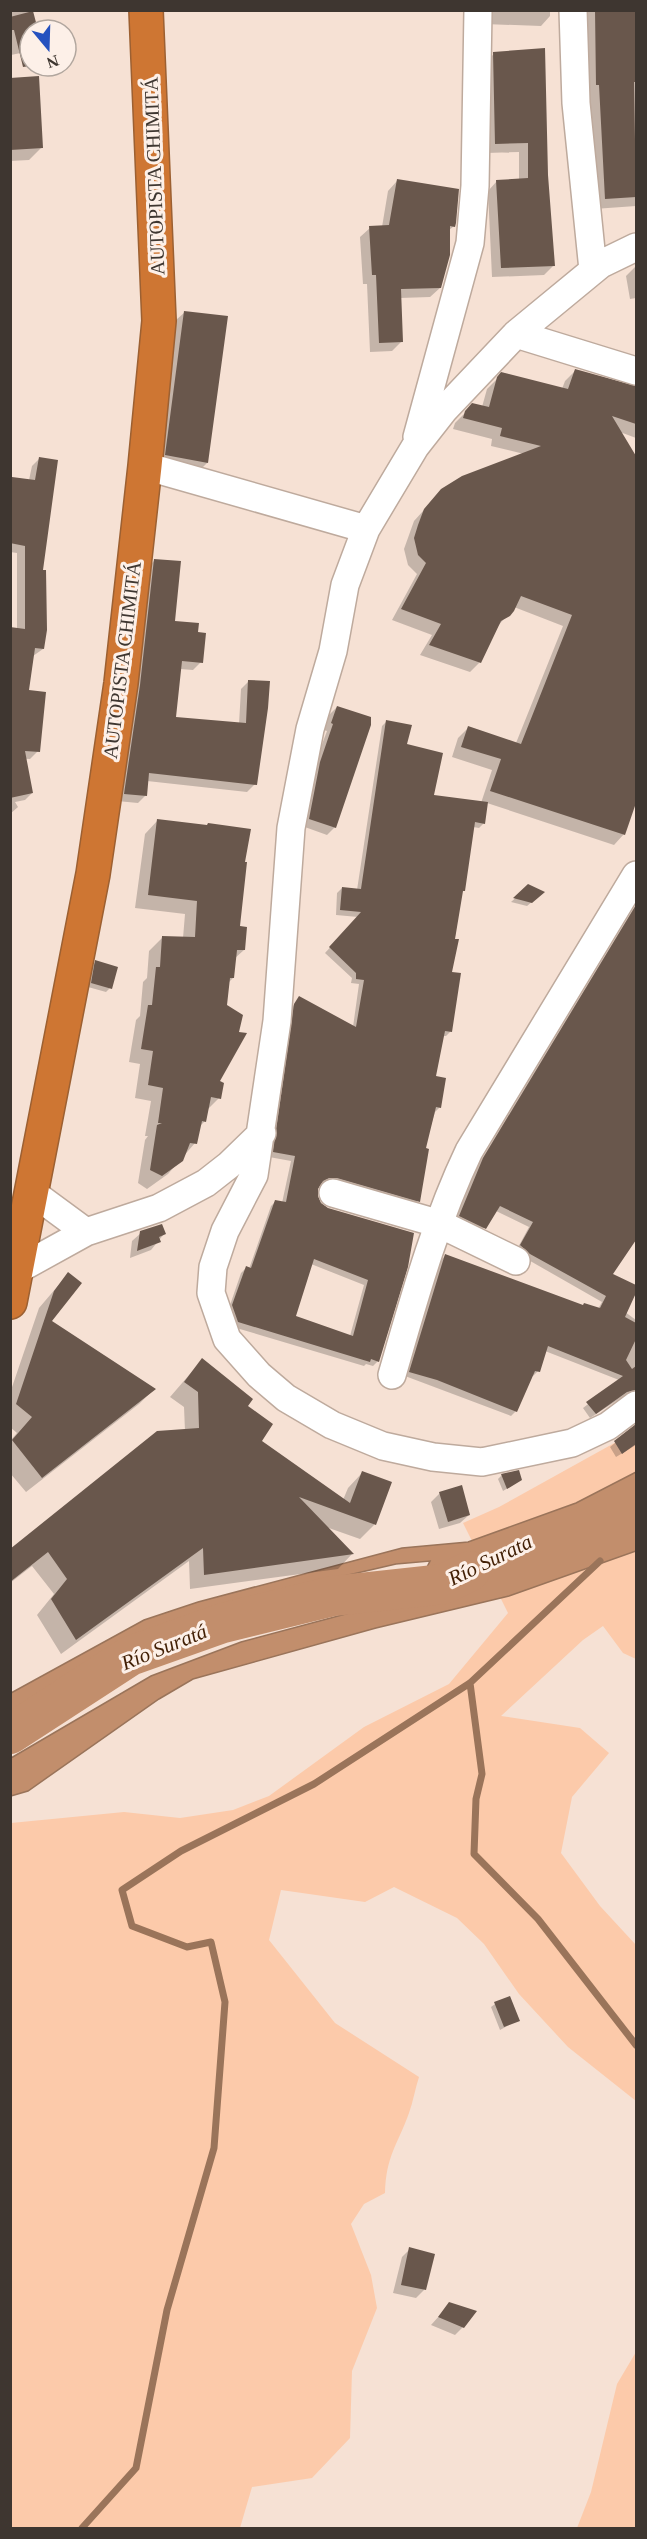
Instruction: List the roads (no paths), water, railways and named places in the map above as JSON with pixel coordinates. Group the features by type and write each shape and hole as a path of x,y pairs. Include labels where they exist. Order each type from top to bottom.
{"highway":[{"name":"AUTOPISTA CHIMITÁ","path":"12,1283 33,1193 93,874 121,683 145,466 159,321 146,10"}],"street":[{"path":"415,447 470,243 475,186 478,10"},
{"path":"573,10 576,104 593,270"},
{"path":"636,247 601,264 516,334 444,410 415,447 366,529 345,585 333,651 310,729 291,828 277,1021 254,1175 225,1231 213,1267 211,1293 227,1339 259,1375 286,1398 332,1425 383,1446 433,1457 482,1461 572,1443 609,1426 636,1405"},
{"path":"516,334 636,371"},
{"path":"145,466 366,529"},
{"path":"392,1375 412,1305 453,1184 471,1147 636,875"},
{"path":"12,1283 86,1232 159,1208 206,1183 229,1165 262,1133"},
{"path":"33,1193 86,1232"},
{"path":"333,1193 440,1224 516,1261"}],"water":[{"name":"Río Surata","path":"636,1472 636,1551 509,1596 376,1628 193,1679 159,1699 28,1791 11,1796 11,1758 151,1676 241,1642 353,1612 415,1591 430,1561 396,1564 258,1596 161,1627 88,1664 11,1712 11,1693 144,1620 198,1602 402,1548 468,1542 576,1503"}],"waterway":[{"path":"82,2528 136,2468 167,2310 214,2148 225,2002 211,1942 187,1947 132,1926 122,1890 181,1851 314,1784 470,1683 600,1561"},
{"name":"Río Suratá","path":"10,1734 130,1656 223,1623 333,1596 444,1584 470,1571"},
{"path":"470,1683 482,1774 476,1799 474,1854 538,1919 636,2045"}]}
